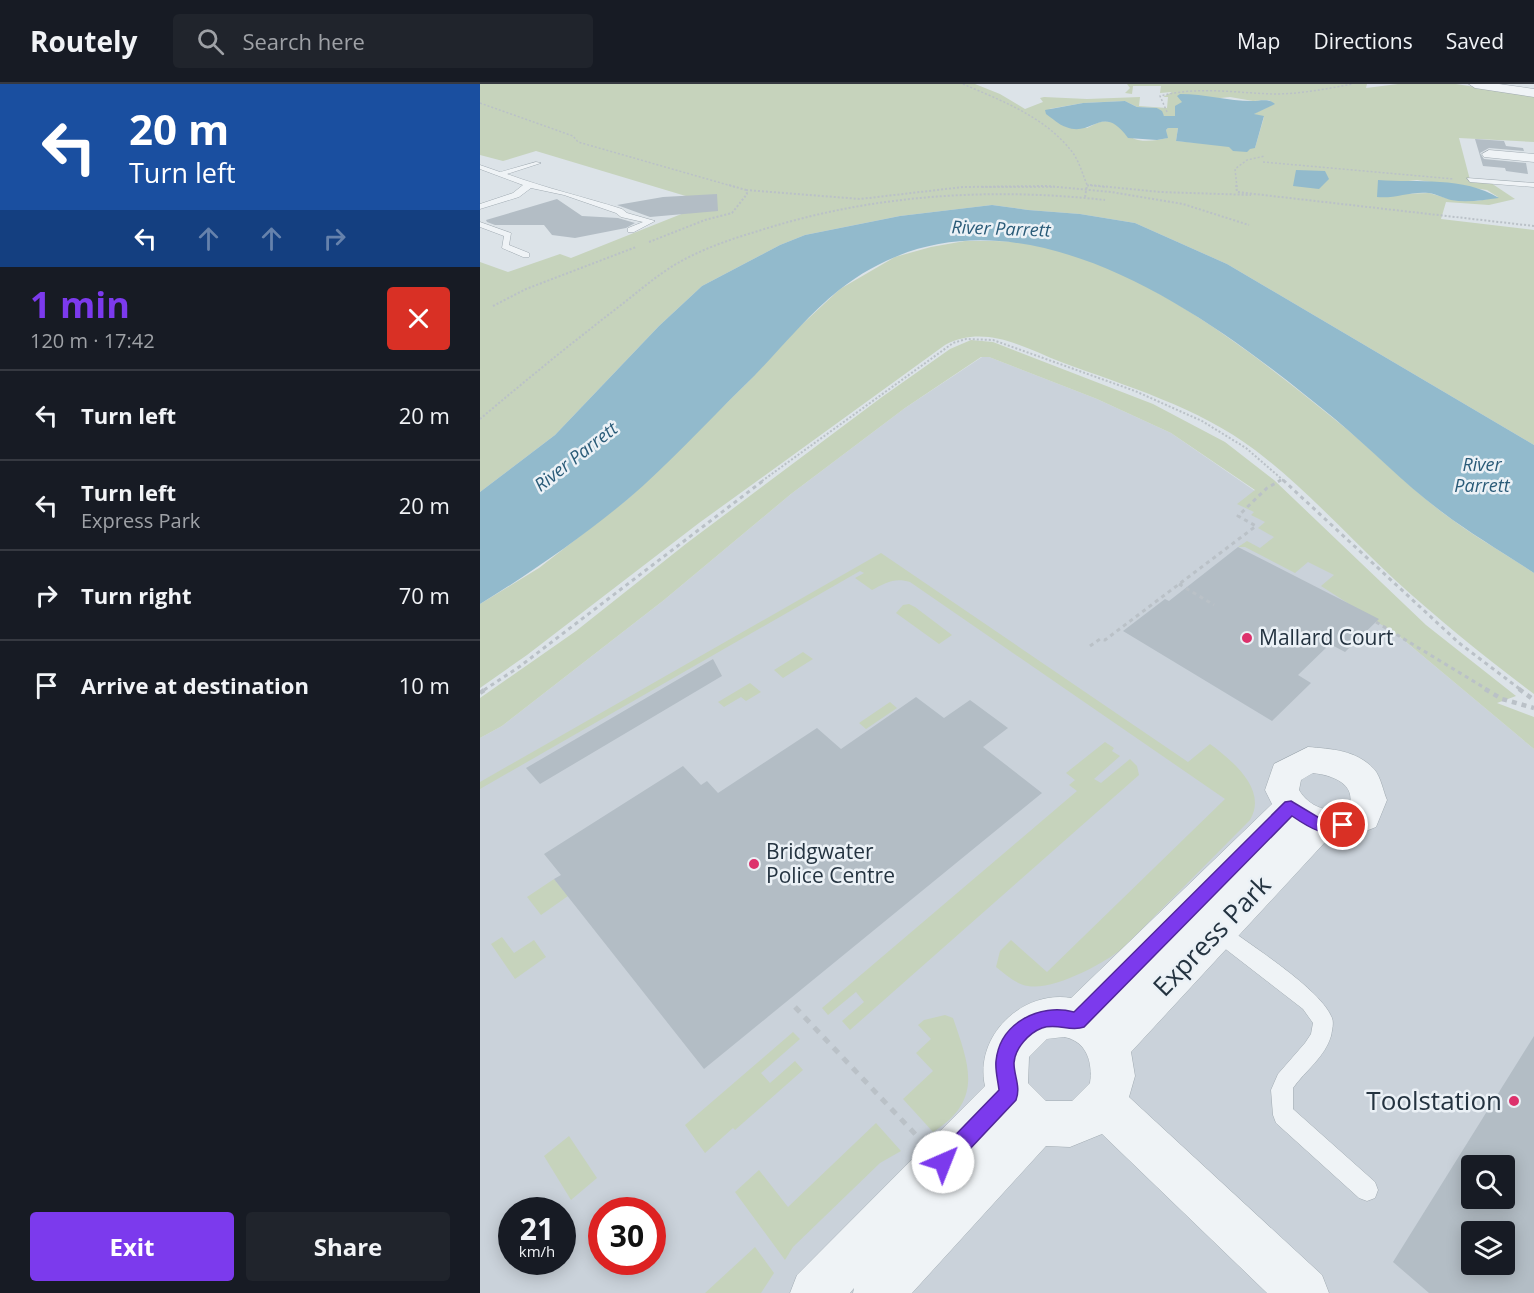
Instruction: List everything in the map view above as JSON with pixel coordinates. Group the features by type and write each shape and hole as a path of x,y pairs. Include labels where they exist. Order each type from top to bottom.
{"street":[{"path":"1475,84 1534,93"},
{"path":"1489,154 1534,158"},
{"name":"Express Park","path":"1304,816 1217,931 1092,1034 1304,816"},
{"path":"1061,1017 1092,1034 1112,1061 1113,1076 1110,1091 1103,1104 1090,1117 1074,1124 1056,1125 1024,1107 1005,1063 1008,1048 1016,1036 1029,1025 1044,1018 1061,1017"},
{"path":"1103,1104 1304,1293"},
{"path":"815,1293 943,1162 1024,1107"},
{"path":"878,1293 1024,1107"}],"lane":[{"path":"501,174 538,163"},
{"path":"482,169 619,210 624,215 651,221 631,230"},
{"path":"1470,180 1534,185"},
{"path":"480,207 516,195 527,188 527,184"},
{"path":"480,224 508,235 505,246 526,255"},
{"path":"1217,931 1310,1002 1323,1021 1320,1039 1282,1085 1280,1100 1284,1115 1367,1190"}],"path":[{"path":"963,84 1030,116 1055,135 1073,154 1087,185 1088,190 1085,197"},
{"path":"1167,112 1160,96 1169,92 1198,90 1276,94 1352,84"},
{"path":"1265,156 1246,160 1235,169 1237,192 1534,225"},
{"path":"1263,162 1470,180"},
{"path":"1087,185 1160,192 1243,196 1255,194"},
{"path":"746,190 860,199 963,187 1047,186 1183,204 1249,225"},
{"path":"480,419 642,288 681,261 714,247 774,226 835,210 889,203 984,192 1105,200"},
{"path":"480,693 519,667 772,474 953,343 966,339 993,340 1135,391 1202,422 1246,448 1459,643 1534,700"},
{"path":"1090,646 1100,639 1105,640 1256,526 1238,516 1267,488 1282,479"},
{"path":"1179,584 1214,605"},
{"path":"1376,622 1502,699 1534,708"},
{"path":"795,1007 943,1162"}],"shaded area":[{"path":"982,357 989,357 1097,399 1171,433 1255,491 1399,636 1534,749 1534,1293 480,1293 480,738 502,726 664,600 791,494 905,408"}],"green space":[{"path":"480,84 975,84 1000,94 1025,109 1043,102 1040,98 1044,97 1087,99 1140,97 1139,106 1167,108 1168,97 1163,97 1172,92 1160,93 1161,86 1133,86 1132,94 1125,93 1130,88 1127,84 1367,84 1366,88 1398,84 1456,84 1534,96 1534,142 1459,138 1470,180 1488,181 1515,199 1489,205 1446,202 1441,219 1534,230 1534,445 1227,264 1135,223 1080,214 992,205 900,216 805,235 780,245 702,286 659,326 555,435 480,492 480,262 508,272 560,254 571,258 709,203 536,151 503,161 480,155","holes":["1230,97 1253,101 1269,100 1274,104 1253,114 1264,117 1255,148 1176,141 1178,128 1168,128 1167,138 1138,140 1112,122 1106,121 1087,128 1049,109 1083,103 1125,101 1137,107 1157,108 1164,116 1176,116 1182,102","1417,180 1487,190 1498,197 1477,201 1453,200 1429,193 1400,194 1400,182"]},
{"path":"965,241 1013,242 1042,246 1082,258 1159,293 1232,340 1301,392 1443,513 1534,573 1534,694 1428,609 1291,480 1233,435 1210,421 1161,399 1018,344 989,337 960,339 945,345 699,523 527,655 480,688 480,604 539,568 629,498 748,382 796,330 840,289 895,257"},
{"path":"971,340 993,342 1153,404 1225,442 1274,480 1426,625 1516,696 1497,703 1534,717 1534,749 1399,636 1321,586 1334,575 1308,562 1295,573 1245,547 1238,547 1247,541 1260,548 1274,537 1258,528 1265,522 1251,515 1254,512 1237,504 1255,490 1171,433 1097,399 989,357 981,357 905,408 791,494 664,600 502,726 480,738 480,698 576,631 687,543 882,397 950,349"},
{"path":"881,553 1188,762 1210,744 1238,768 1251,787 1255,798 1250,820 1123,948 1092,968 1051,984 1028,986 1011,979 996,967 1000,951 1011,940 1047,972 1225,799 910,582 895,580 872,590 855,578 864,573 860,571 480,789 480,782"},
{"path":"909,604 952,635 939,644 896,613 903,605"},
{"path":"803,652 813,659 783,678 774,670"},
{"path":"750,683 761,692 746,701 741,697 724,707 718,702"},
{"path":"890,702 897,708 866,729 859,723"},
{"path":"1105,742 1114,748 1112,751 1120,756 1094,779 1101,783 1130,759 1137,766 1139,775 850,1030 842,1021 864,1002 856,992 828,1015 822,1008 1077,791 1069,785 1075,780 1066,773"},
{"path":"554,879 568,896 541,915 527,897"},
{"path":"502,937 514,953 534,940 546,957 515,979 491,944"},
{"path":"945,1015 953,1018 964,1051 968,1081 966,1094 960,1107 949,1120 933,1132 903,1099 933,1071 916,1053 931,1039 918,1025 924,1020"},
{"path":"793,1032 800,1039 761,1073 770,1083 795,1061 803,1070 735,1130 733,1128 705,1153 685,1125"},
{"path":"876,1123 901,1151 880,1163 793,1247 785,1260 735,1192 759,1170 788,1207"},
{"path":"569,1136 597,1178 575,1197 569,1197 544,1156"},
{"path":"755,1247 774,1273 761,1293 705,1293"}],"water":[{"path":"1180,94 1243,101 1267,100 1275,104 1254,114 1264,116 1255,148 1247,152 1233,151 1229,147 1176,141 1178,128 1168,128 1166,130 1168,138 1157,140 1128,138 1119,128 1104,122 1075,129 1058,123 1046,114 1045,110 1083,103 1125,101 1137,107 1157,108 1164,116 1175,116 1175,106 1182,102 1177,96"},
{"path":"1296,170 1325,171 1329,179 1319,189 1293,186"},
{"path":"1378,180 1455,183 1471,186 1499,198 1457,201 1422,193 1377,197"},
{"name":"River Parrett","path":"992,205 1080,214 1135,223 1227,264 1534,445 1534,573 1464,528 1428,501 1335,419 1283,377 1226,336 1164,297 1100,266 1034,246 968,241 902,254 839,290 814,312 756,374 643,486 556,554 480,604 480,492 555,435 659,326 702,286 780,245 805,235 900,216"}],"building":[{"path":"1475,139 1504,141 1506,146 1523,148 1524,151 1489,148 1480,153 1484,159 1526,163 1528,174 1506,171 1505,168 1483,166"},
{"path":"717,194 718,211 650,217 617,205 663,197"},
{"path":"557,199 582,216 618,218 635,223 626,228 575,238 552,235 544,225 495,225 486,220"},
{"name":"Mallard Court","path":"1238,547 1379,619 1345,652 1330,644 1298,675 1311,683 1272,721 1123,631 1165,599 1169,601"},
{"path":"713,659 722,676 540,784 526,768"},
{"name":"Bridgwater Police Centre","path":"916,697 944,718 970,700 1008,728 983,747 1042,793 704,1069 554,879 561,875 544,854 683,766 701,785 707,781 718,793 817,728 841,749"},
{"name":"Toolstation","path":"1534,1036 1534,1293 1429,1293 1393,1262"}],"place":[{"name":"Mallard Court","path":"1247,638"},
{"name":"Bridgwater Police Centre","path":"754,864"},
{"name":"Toolstation","path":"1514,1101"}],"route":[{"path":"943,1162 1009,1093 1005,1078 1008,1048 1016,1036 1029,1025 1044,1018 1061,1017 1077,1021 1291,807 1318,825 1343,825"}]}
